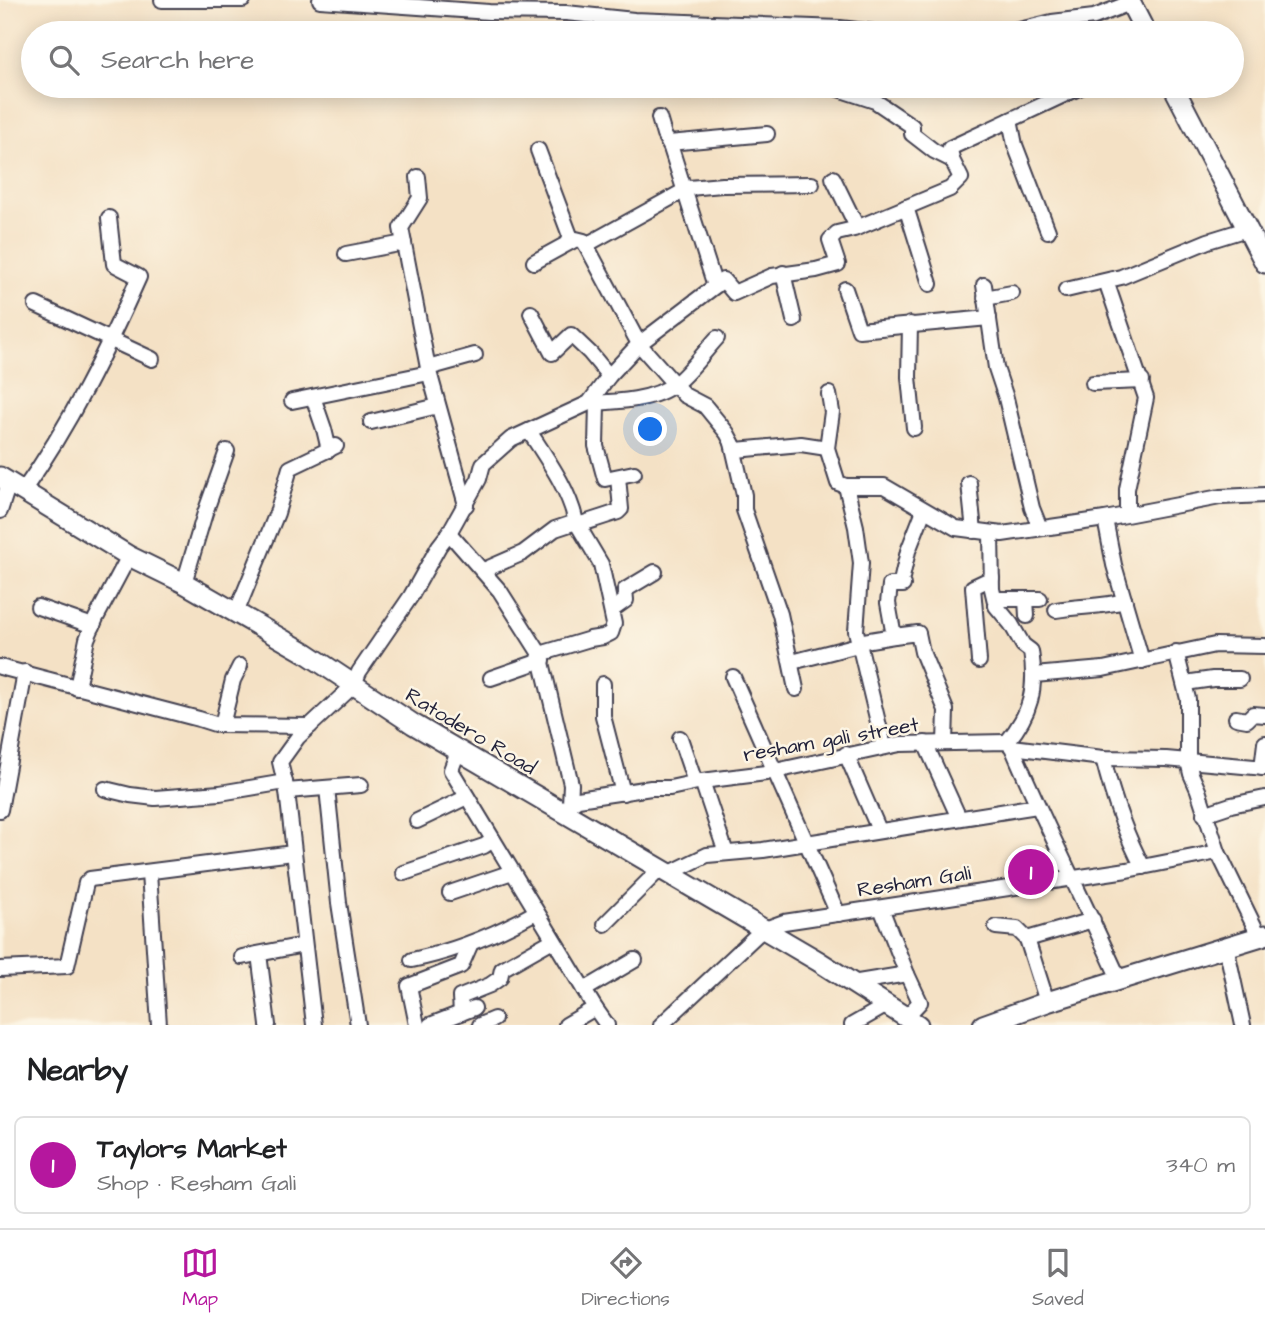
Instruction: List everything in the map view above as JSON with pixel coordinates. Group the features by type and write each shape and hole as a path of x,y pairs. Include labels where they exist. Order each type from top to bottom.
{"main road":[{"path":"1129,1 1140,21"},
{"path":"1179,98 1265,263"},
{"name":"Ratodero Road","path":"11,484 129,555 184,583 306,653 458,751 567,809 912,1021"},
{"path":"983,1025 1119,979 1263,937"}],"street":[{"path":"162,0 243,0"},
{"path":"320,0 489,12 566,13 660,21"},
{"path":"1060,21 1094,17 1129,1"},
{"path":"867,98 876,101 912,126 912,134 934,151 952,160"},
{"path":"634,473 605,479 596,446 593,403 609,376 639,344 723,280 734,293 772,276 838,264 830,240 836,233 858,227 950,189 961,178 952,160 950,148 1057,98"},
{"path":"659,118 715,286"},
{"path":"1010,120 1015,145 1048,232"},
{"path":"669,144 767,134"},
{"path":"538,150 579,243 639,344 684,395 705,406 736,450 801,444 827,448"},
{"path":"418,177 420,198 401,228 428,370 466,505"},
{"path":"833,178 858,227"},
{"path":"534,262 579,243 688,188 812,184"},
{"path":"906,207 930,284"},
{"path":"0,511 11,484 51,452 74,412 139,277 114,264 109,218"},
{"path":"1066,290 1106,281 1208,241 1247,229"},
{"path":"346,254 404,243"},
{"path":"783,273 794,320"},
{"path":"1106,281 1146,398 1127,489 1127,514"},
{"path":"845,289 859,330 989,318"},
{"path":"1012,293 984,292 996,368 1006,398 1032,508 1040,528"},
{"path":"36,304 152,359"},
{"path":"531,313 552,353 570,335 609,376"},
{"path":"910,324 909,377 914,428"},
{"path":"314,1025 286,786 280,762 298,737 354,685 359,672 411,596 466,505 483,464 511,439 593,403 634,399 657,393 675,384 717,338"},
{"path":"292,401 428,370 475,355"},
{"path":"1093,383 1142,381"},
{"path":"829,394 832,412 827,448 838,483 846,486 884,486 956,528 1002,534 1105,519 1220,497 1265,495"},
{"path":"236,613 277,513 290,468 332,448 313,397"},
{"path":"371,422 438,406"},
{"path":"491,678 568,645 603,637 611,633 614,624 601,564 577,523 557,476 529,431"},
{"path":"732,443 744,495 744,510 756,537 780,614 796,689"},
{"path":"184,583 227,451"},
{"path":"484,570 523,552 555,529 618,512 621,509 618,477"},
{"path":"970,484 974,531"},
{"path":"846,486 856,527 860,563 856,624 858,644 884,747"},
{"path":"894,636 888,603 890,585 903,585 901,582 908,551 924,510"},
{"path":"1105,519 1114,565 1142,661"},
{"path":"449,533 484,570 524,626 542,657 571,784 567,809"},
{"path":"991,533 996,606 1023,645 1031,651 1034,675 1034,688 1022,724 1009,744 1119,979"},
{"path":"77,688 93,626 129,555"},
{"path":"612,610 626,600 625,590 654,572"},
{"path":"979,661 972,587 992,578"},
{"path":"995,599 1033,599 1027,616"},
{"path":"1056,610 1102,607 1125,601"},
{"path":"38,607 93,626"},
{"path":"792,662 858,644 918,633 922,652 946,710 945,743"},
{"path":"1034,675 1103,669 1214,645 1265,646"},
{"path":"1176,652 1188,699 1188,761 1204,814 1218,852 1263,937"},
{"path":"222,725 233,680 240,666"},
{"path":"0,667 222,725 310,726"},
{"path":"0,810 25,672"},
{"path":"733,677 838,914"},
{"path":"1185,683 1240,679"},
{"path":"603,684 603,716 622,793"},
{"path":"1236,719 1247,720 1253,714 1265,715"},
{"path":"680,738 726,853"},
{"path":"925,743 959,818"},
{"path":"1263,768 1265,743"},
{"name":"resham gali street","path":"567,809 578,799 651,788 670,788 774,771 900,744 1009,744 1103,758 1188,761 1263,768"},
{"path":"458,751 451,770 594,1008 607,1025"},
{"path":"846,754 879,830"},
{"path":"1103,758 1133,848 1143,867"},
{"path":"105,789 155,798 286,786 327,788 361,785"},
{"path":"327,788 339,903 358,1025"},
{"path":"417,821 467,797"},
{"path":"1204,814 1265,798"},
{"path":"605,924 664,871 707,855 763,850 1037,806"},
{"path":"404,873 484,846 493,840"},
{"name":"Resham Gali","path":"762,930 784,922 1143,867 1218,852"},
{"path":"0,969 67,966 86,883 95,877 149,873 293,853"},
{"path":"450,893 512,872"},
{"path":"149,873 159,1025"},
{"path":"881,908 920,1002 912,1021"},
{"path":"412,960 442,954 471,943 507,929 536,912"},
{"path":"1027,939 1093,920"},
{"path":"996,926 1017,929 1027,939 1047,1002"},
{"path":"661,1025 762,930"},
{"path":"430,1025 467,1010 460,998 490,985 500,978 502,969 553,940"},
{"path":"417,1025 409,986 461,966 471,943"},
{"path":"242,957 304,945"},
{"path":"1226,946 1243,1025"},
{"path":"259,954 268,1025"},
{"path":"584,990 635,960"},
{"path":"852,983 907,974"},
{"path":"852,1025 887,1005"},
{"path":"566,1025 594,1008"}],"place":[{"name":"Taylors Market","path":"1031,872"}]}
